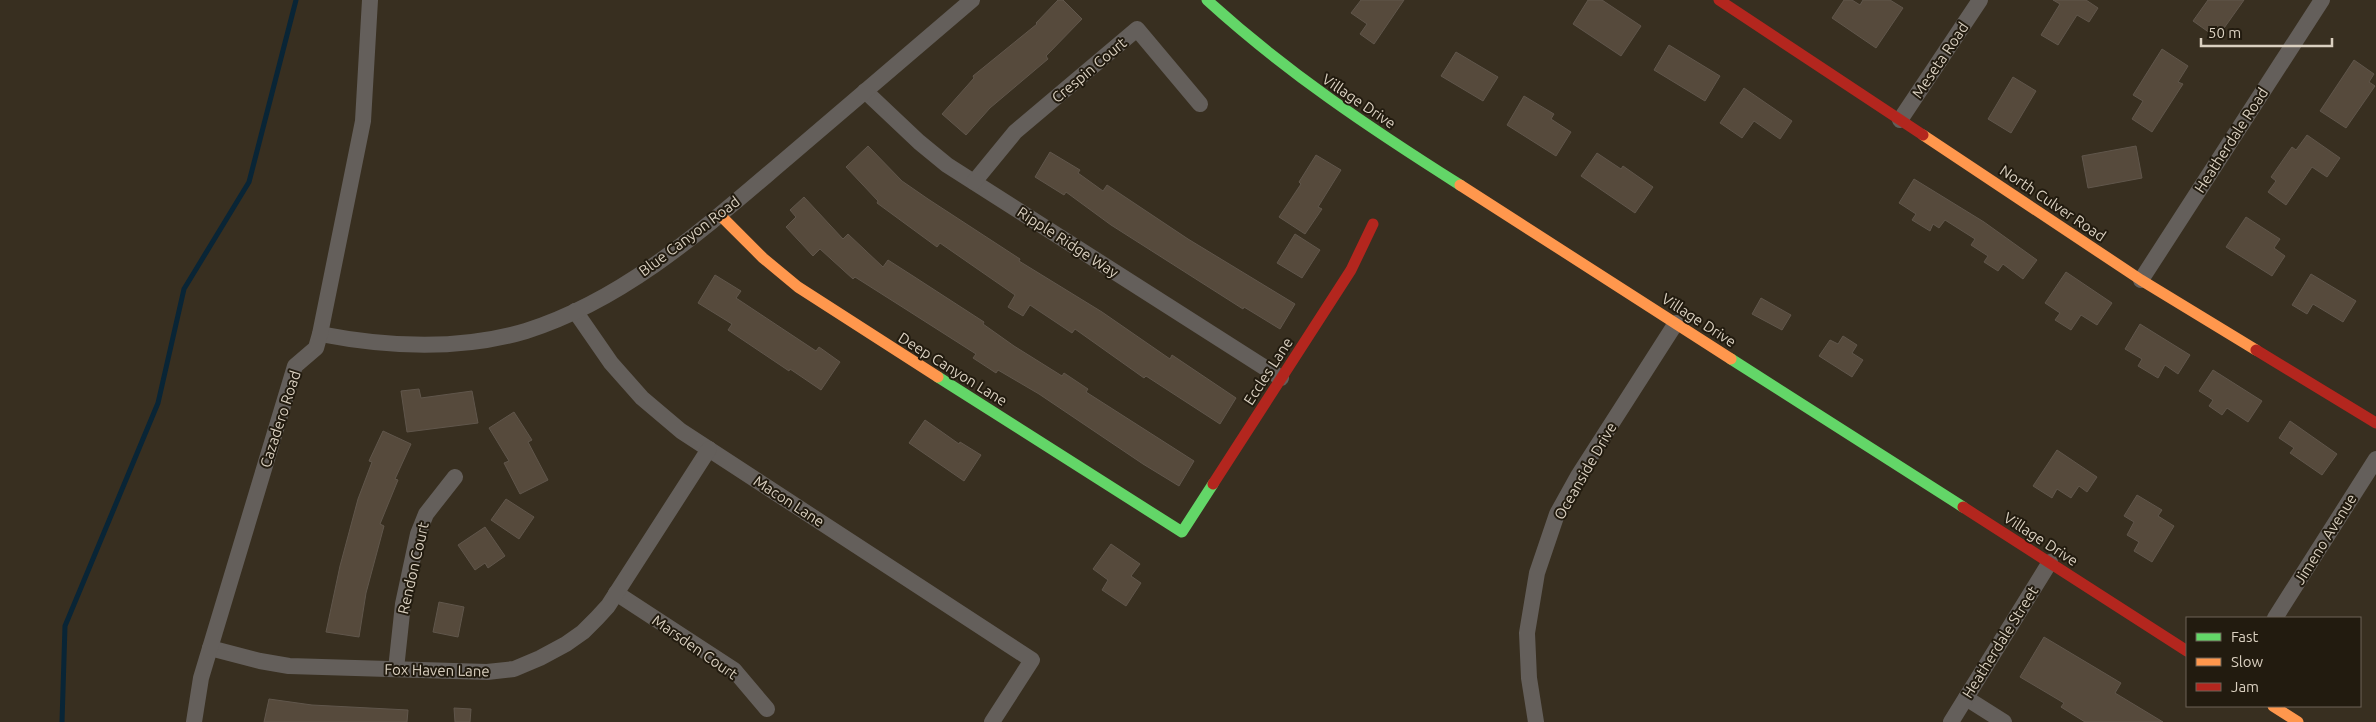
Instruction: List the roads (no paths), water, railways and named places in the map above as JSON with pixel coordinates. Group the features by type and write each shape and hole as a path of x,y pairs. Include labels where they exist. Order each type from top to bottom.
{"street":[{"name":"Cazadero Road","path":"194,722 200,678 295,366 316,348 320,334 363,121 370,0"},
{"name":"Blue Canyon Road","path":"320,334 360,342 408,345 462,343 525,331 575,311 652,268 720,216 972,0"},
{"name":"Village Drive","path":"1207,0 1242,33 1293,74 1348,114 2186,649"},
{"name":"North Culver Road","path":"1719,0 2141,280 2376,423"},
{"name":"Meseta Road","path":"1900,120 1980,0"},
{"name":"Heatherdale Road","path":"2141,280 2322,0"},
{"name":"Crespin Court","path":"974,182 1015,132 1137,29 1200,104"},
{"name":"Ripple Ridge Way","path":"866,91 919,142 947,165 1281,378"},
{"name":"Deep Canyon Lane","path":"720,216 756,254 779,274 810,296 1182,532"},
{"name":"Eccles Lane","path":"1182,532 1351,270 1373,224"},
{"name":"Macon Lane","path":"575,311 611,364 642,398 680,430 1032,660 992,722"},
{"name":"Oceanside Drive","path":"1536,722 1529,678 1527,633 1537,573 1554,522 1578,476 1676,323"},
{"name":"Fox Haven Lane","path":"210,648 260,661 289,666 487,672 514,669 540,658 583,632 608,606 708,449"},
{"name":"Jimeno Avenue","path":"2276,617 2376,459"},
{"name":"Rendon Court","path":"396,670 403,604 418,534 426,514 455,477"},
{"name":"Heatherdale Street","path":"1951,722 2050,562"},
{"name":"Marsden Court","path":"616,593 734,670 767,709"},
{"path":"1966,698 2004,722"},
{"path":"2275,707 2298,722"}],"waterway":[{"path":"62,722 65,626 158,403 184,289 249,182 296,0"}]}
